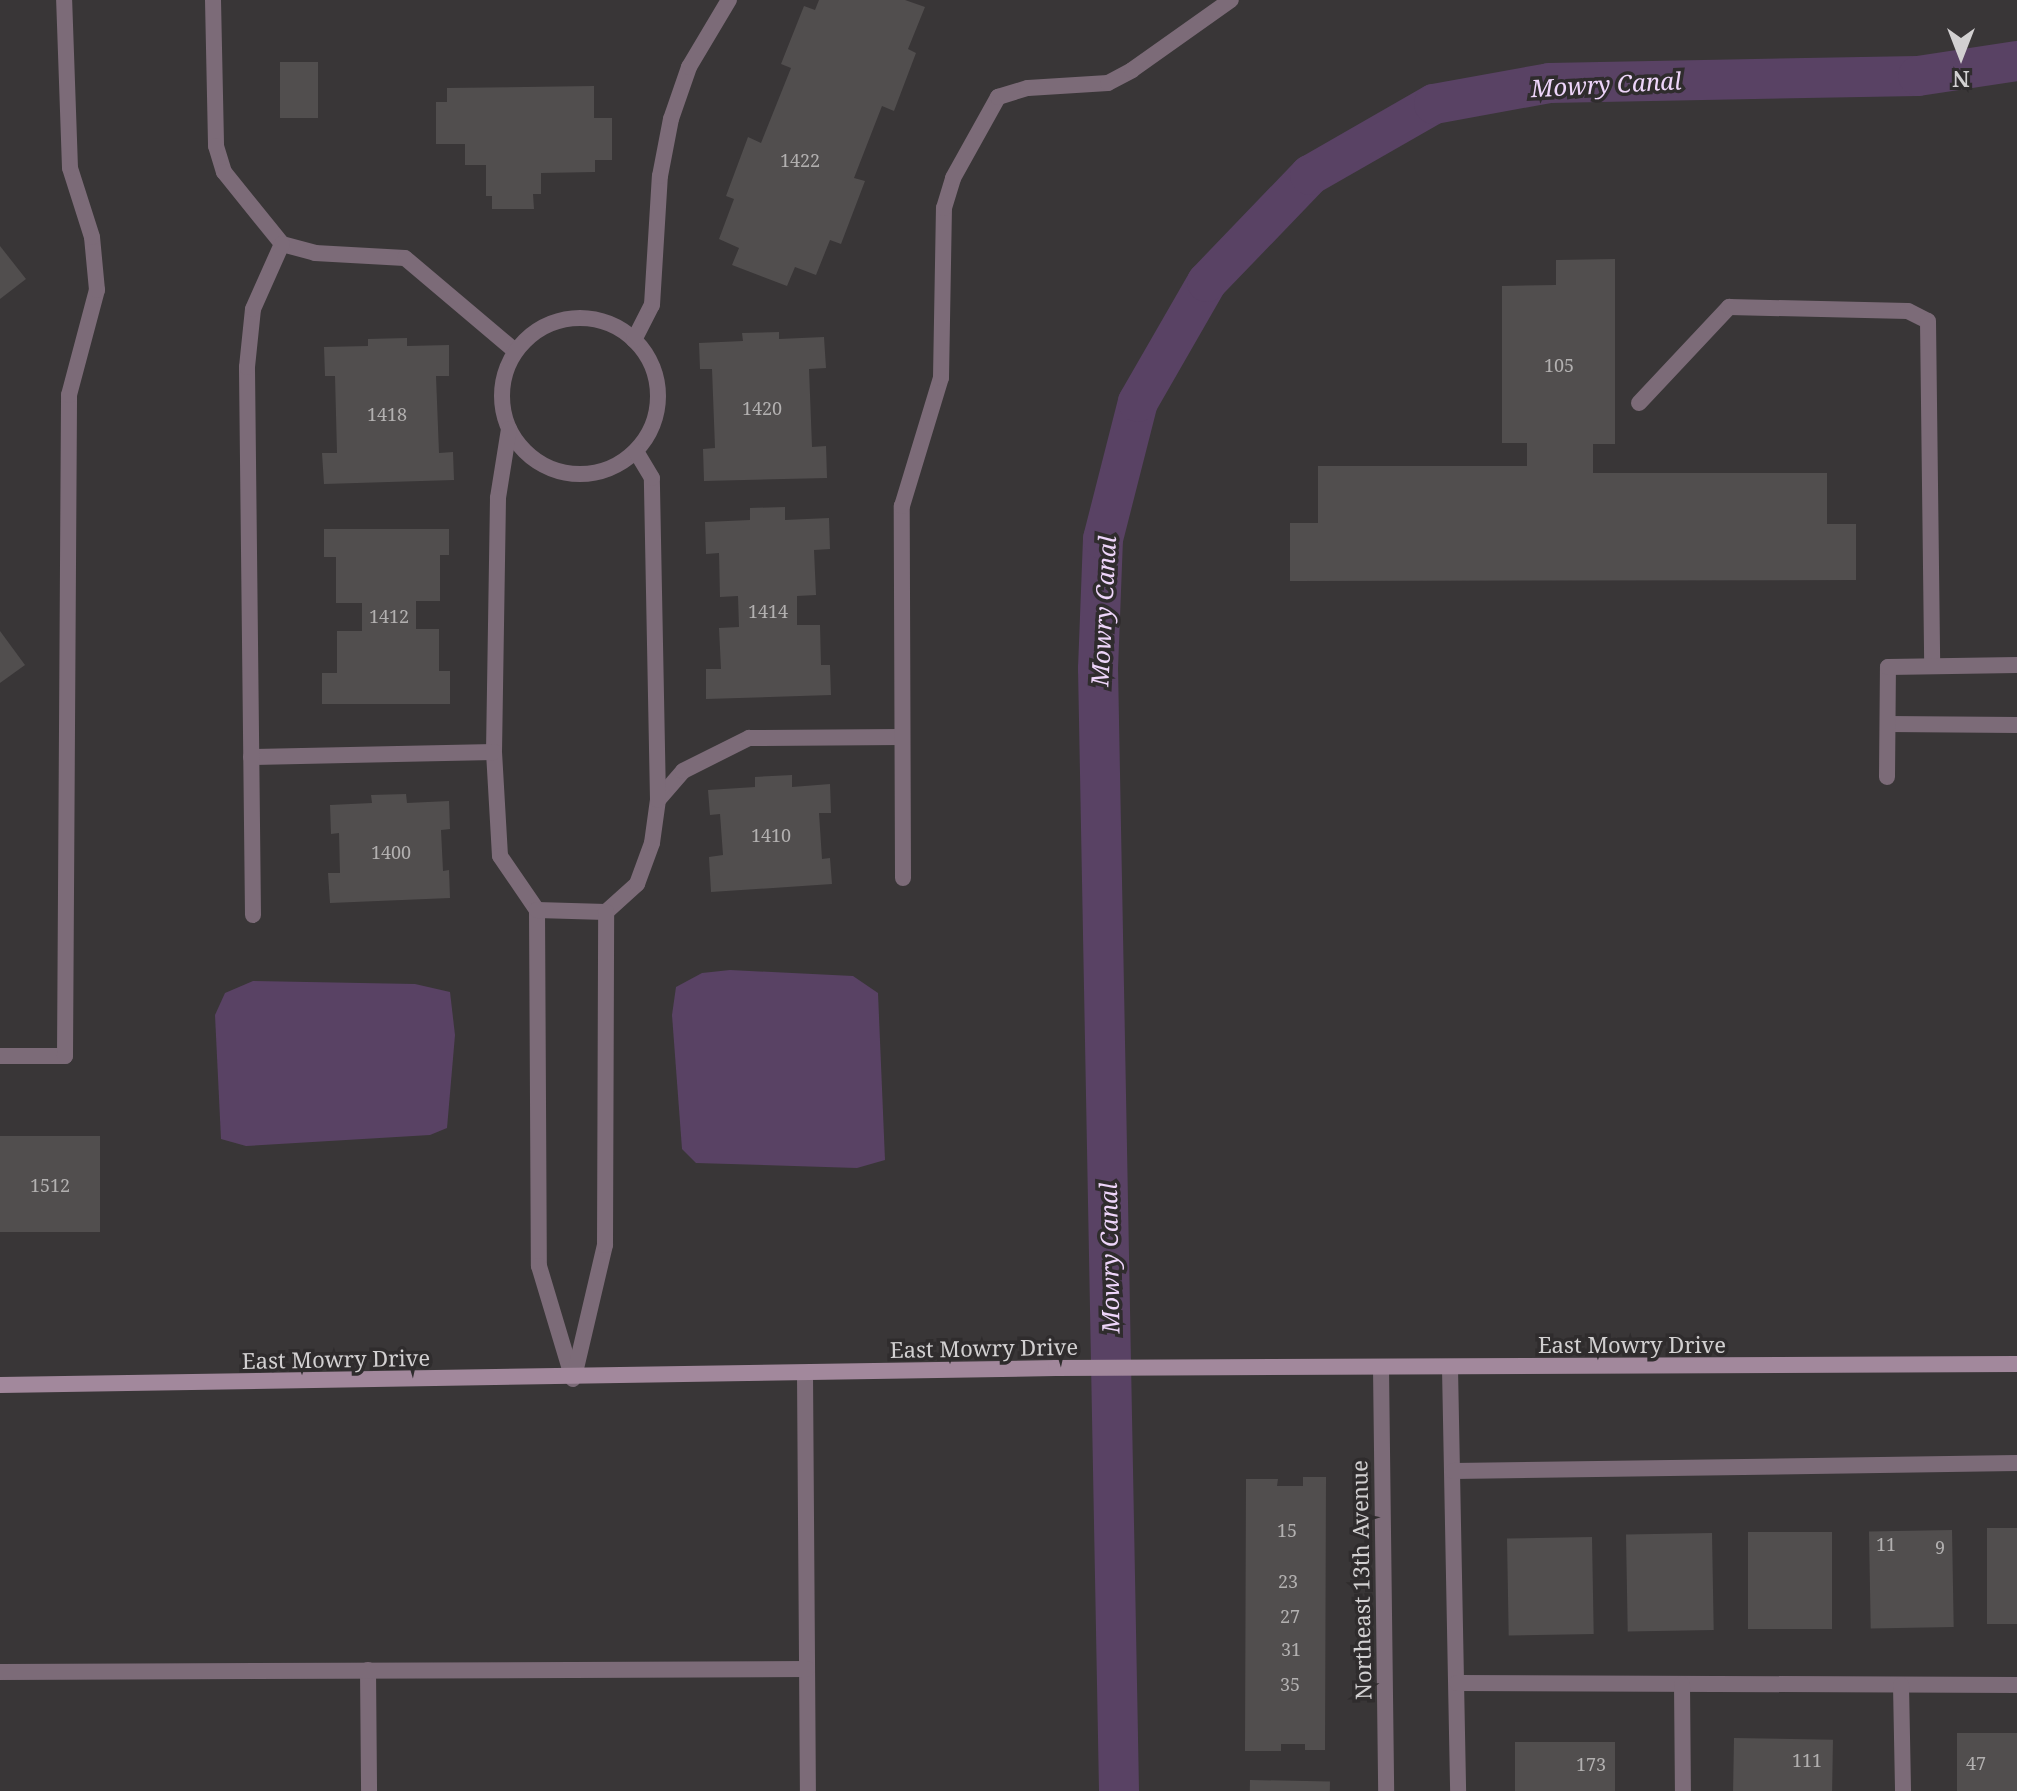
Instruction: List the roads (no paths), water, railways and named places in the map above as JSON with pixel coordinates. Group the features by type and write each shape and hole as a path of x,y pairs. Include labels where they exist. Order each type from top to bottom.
{"street":[{"path":"0,1056 65,1056 69,395 97,290 92,237 70,168 64,0"},
{"path":"213,0 216,146 224,172 282,244 315,253 405,258 515,351"},
{"path":"634,340 652,305 660,176 671,119 689,67 729,0"},
{"path":"903,878 902,506 941,378 944,208 953,178 998,97 1028,88 1108,83 1132,70 1231,0"},
{"path":"253,915 247,367 253,309 282,244"},
{"path":"1639,403 1729,307 1908,311 1928,321 1932,666"},
{"path":"586,318 612,325 634,340 649,359 657,383 657,407 650,430 636,451 616,466 592,474 567,473 543,466 523,450 509,429 501,403 503,376 515,351 534,332 558,321 586,318"},
{"path":"509,429 498,498 494,752 500,856 537,910 539,1266 573,1379"},
{"path":"537,910 606,912 637,884 652,843 658,800 652,478 636,451"},
{"path":"1887,777 1888,667 2017,665"},
{"path":"1888,724 2017,725"},
{"path":"658,800 683,771 749,738 902,737"},
{"path":"251,757 494,752"},
{"path":"573,1379 605,1245 606,912"},
{"name":"East Mowry Drive","path":"0,1385 573,1379 1056,1368 2017,1364"},
{"name":"Northeast 13th Avenue","path":"1381,1368 1386,1791"},
{"path":"1450,1368 1458,1791"},
{"path":"805,1374 808,1791"},
{"path":"1453,1471 2017,1463"},
{"path":"0,1672 807,1669"},
{"path":"368,1670 369,1791"},
{"path":"1457,1683 2017,1685"},
{"path":"1682,1684 1683,1791"},
{"path":"1901,1685 1903,1791"}],"waterway":[{"name":"Mowry Canal","path":"1119,1791 1098,669 1103,539 1138,402 1207,282 1310,175 1434,104 1549,83 1918,76 2017,61"}]}
